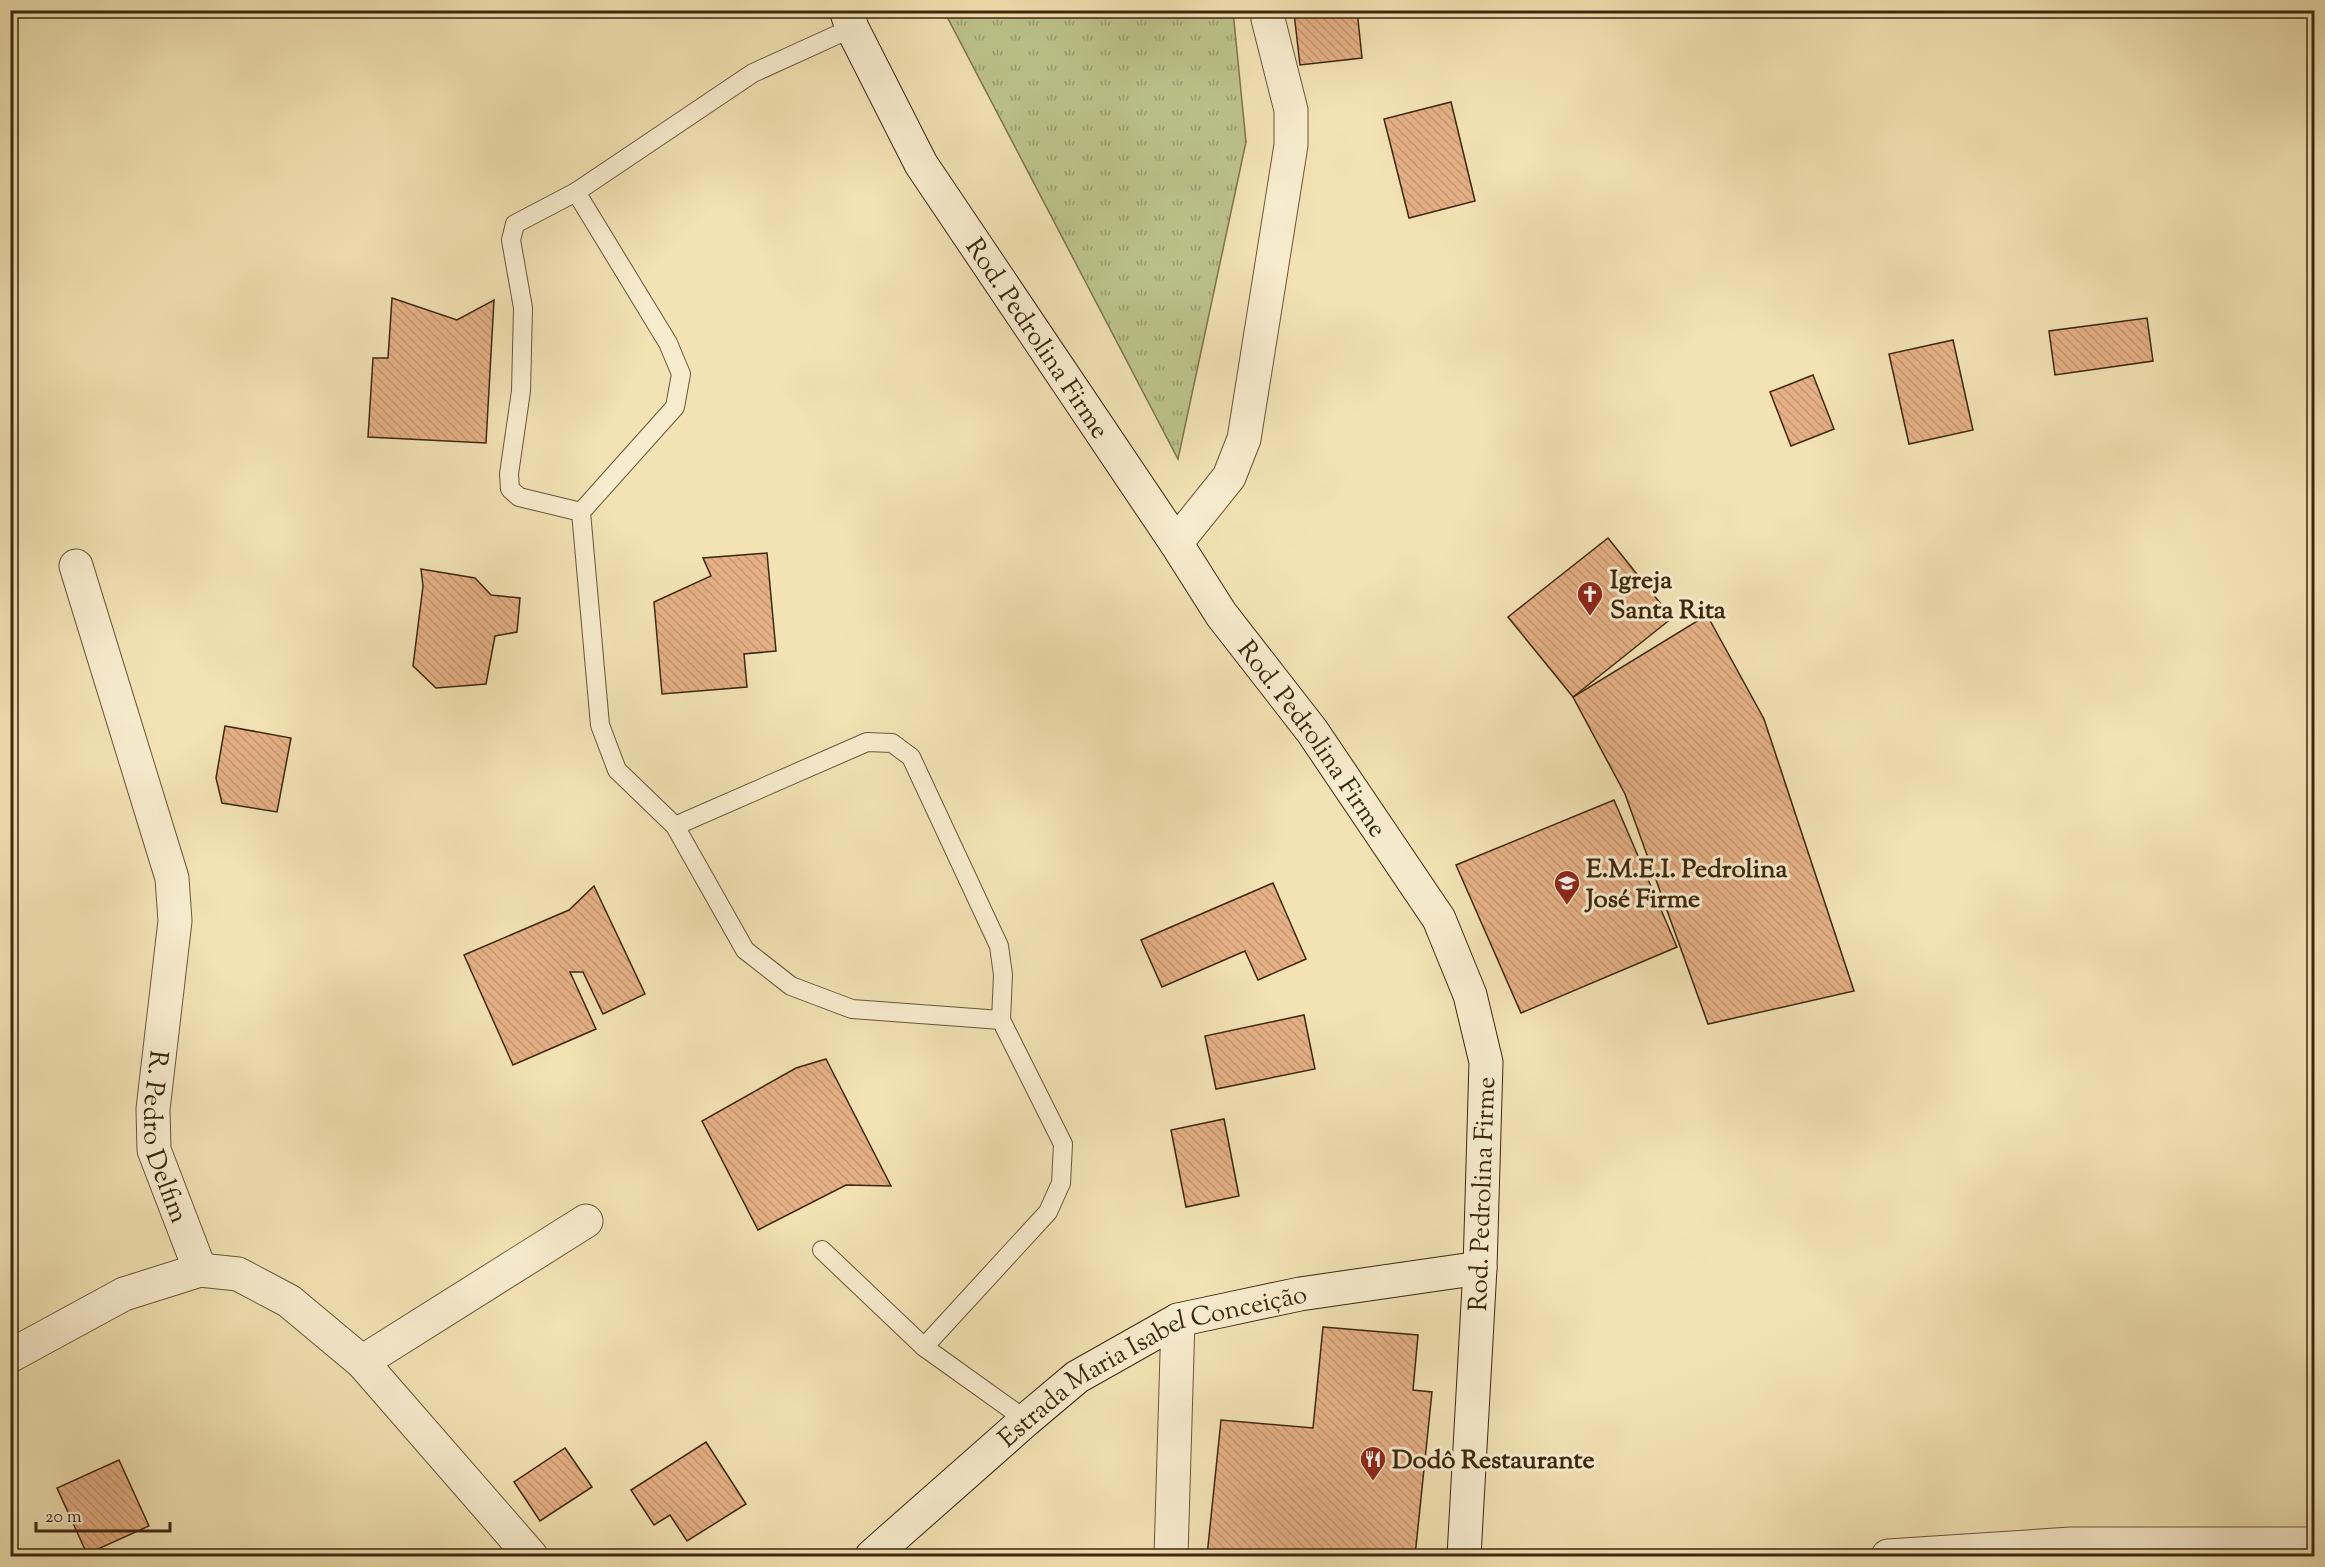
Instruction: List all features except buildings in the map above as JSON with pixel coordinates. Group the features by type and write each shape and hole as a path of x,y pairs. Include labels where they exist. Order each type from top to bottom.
{"street":[{"path":"1176,543 1229,477 1244,439 1292,145 1292,110 1268,19 1268,10"},
{"name":"Rod. Pedrolina Firme","path":"849,19 921,164 1176,543 1221,614 1312,731 1439,919 1470,994 1486,1062 1480,1268 1464,1557"},
{"name":"R. Pedro Delfim","path":"76,566 172,878 175,921 153,1109 154,1150 200,1270"},
{"path":"362,1362 586,1221"},
{"name":"Estrada Maria Isabel Conceição","path":"872,1557 1077,1377 1178,1320 1300,1294 1480,1268"},
{"path":"10,1356 124,1294 200,1270 238,1274 289,1302 362,1362 531,1557"},
{"path":"1172,1557 1178,1320"},
{"path":"1888,1557 2071,1544 2314,1544"}],"lane":[{"path":"581,512 519,497 510,489 509,474 521,391 523,308 511,240 515,224 576,192 753,73 849,19"},
{"path":"576,192 668,343 681,374 675,407 581,512 600,725 617,770 675,826 746,950 790,986 852,1009 1001,1020"},
{"path":"675,826 867,742 892,743 911,757 999,946 1003,975 1001,1020 1063,1144 1061,1183 1048,1212 924,1347"},
{"path":"822,1250 924,1347 1026,1420"}],"green space":[{"path":"944,11 1233,11 1246,142 1178,459"}],"place":[{"name":"Igreja Santa Rita","path":"1590,617"},
{"name":"E.M.E.I. Pedrolina José Firme","path":"1567,906"},
{"name":"Dodô Restaurante","path":"1373,1482"}]}
